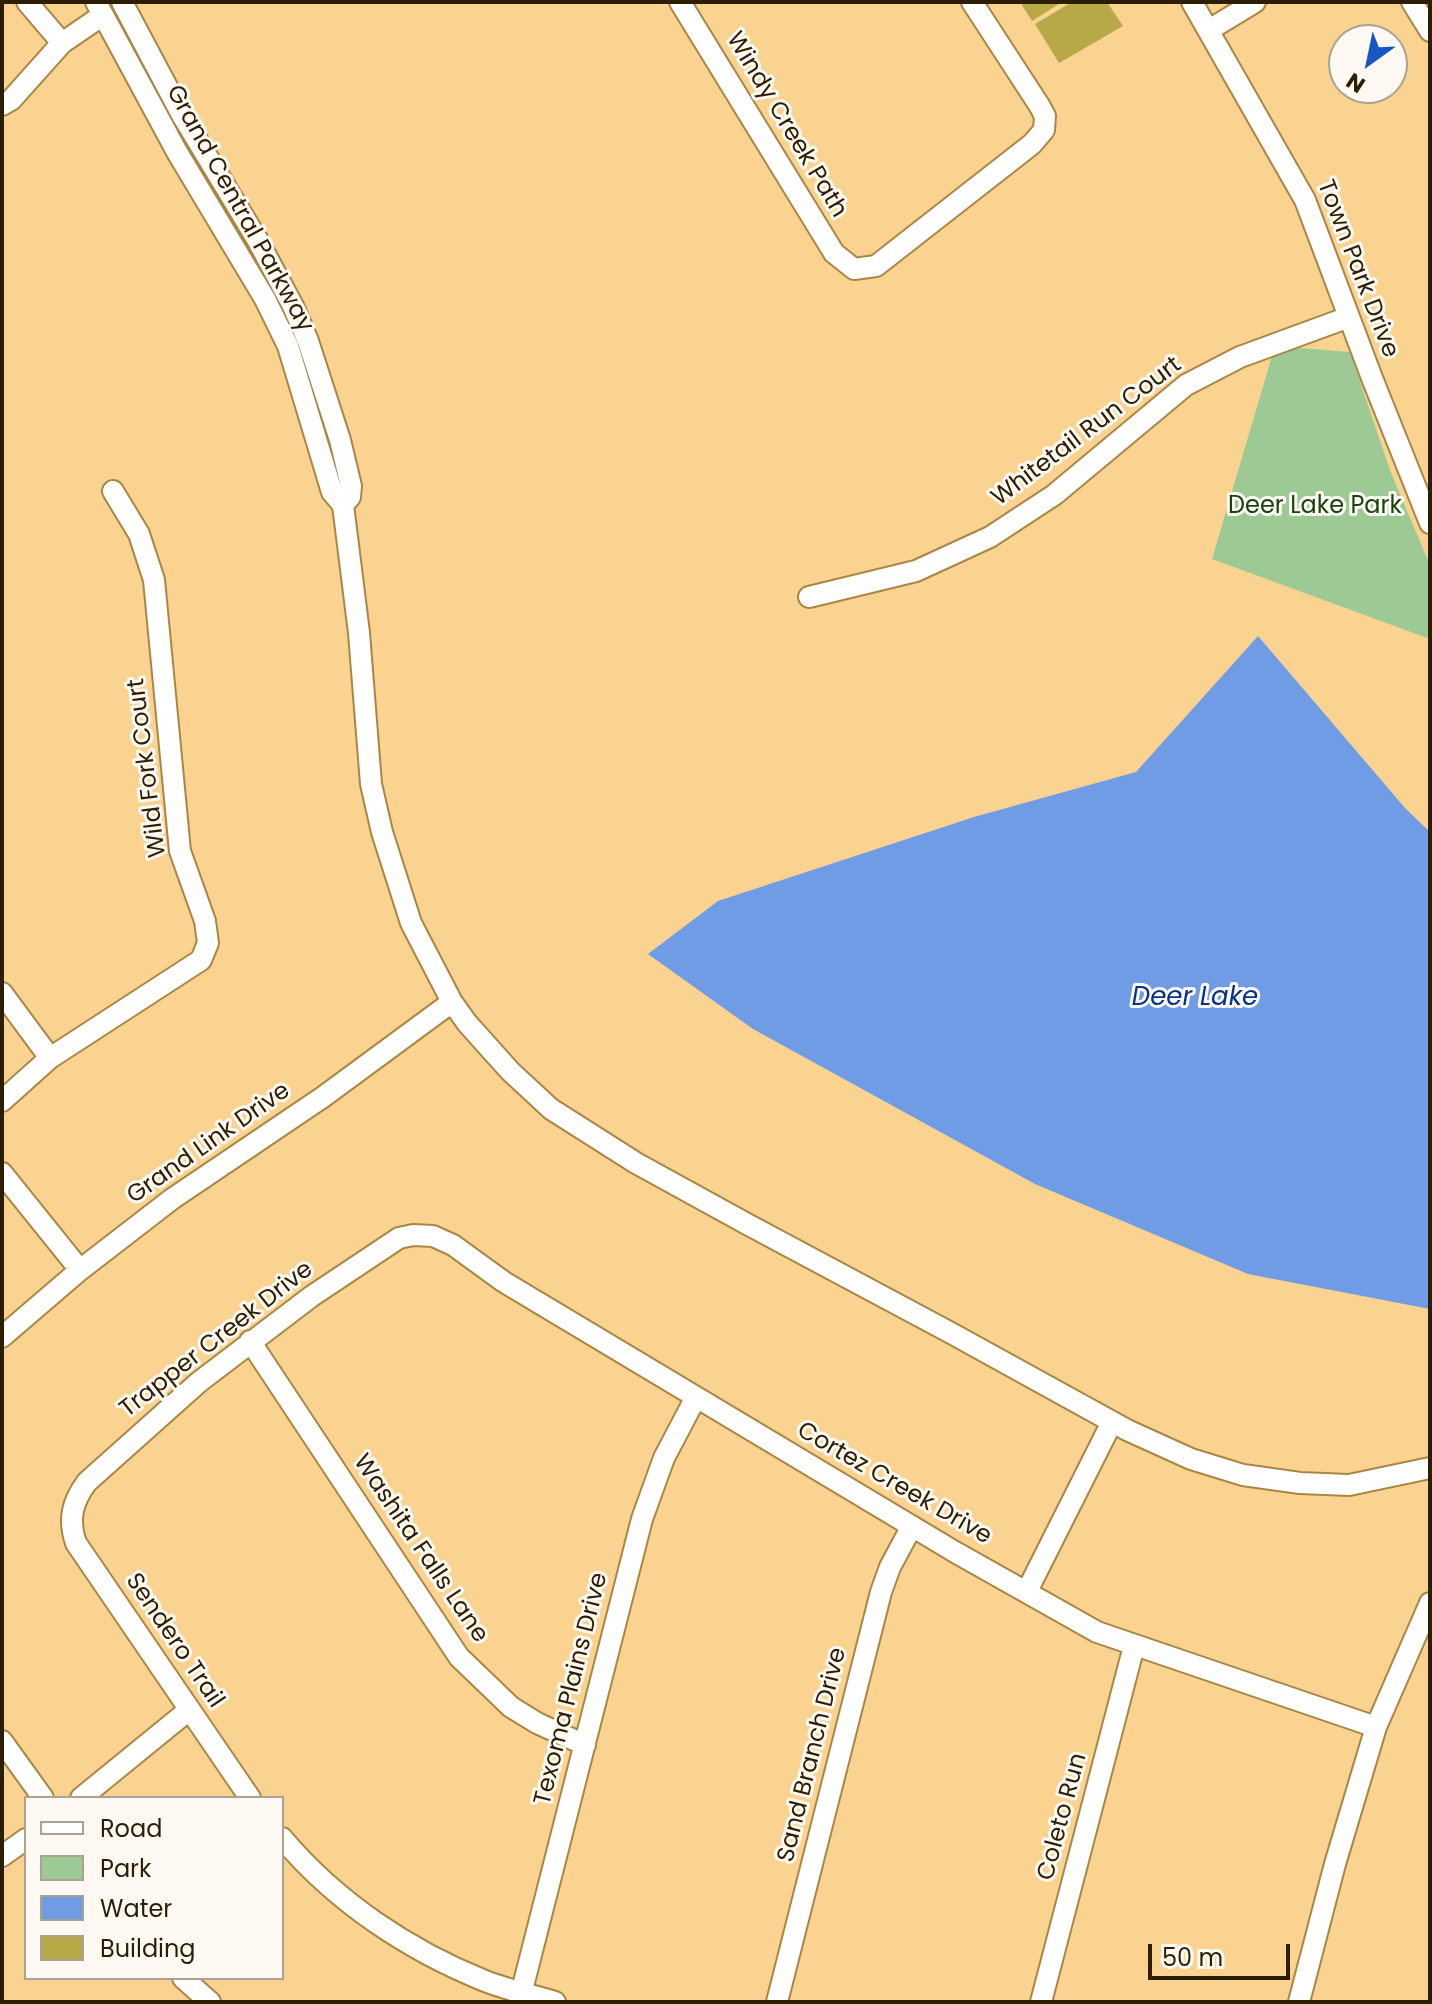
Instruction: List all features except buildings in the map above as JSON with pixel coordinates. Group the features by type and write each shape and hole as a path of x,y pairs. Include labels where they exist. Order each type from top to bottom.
{"street":[{"path":"27,2 62,43"},
{"name":"Grand Central Parkway","path":"99,8 177,152 265,299 288,346 332,492 343,505 350,497 351,486 340,440 308,341 269,261 153,62 122,2"},
{"name":"Windy Creek Path","path":"680,2 834,253 854,269 876,266 1032,144 1044,130 1045,116 1039,105 972,2"},
{"name":"Town Park Drive","path":"1192,2 1305,200 1430,523"},
{"path":"1209,30 1255,2"},
{"path":"1412,2 1430,31"},
{"path":"2,105 11,100 62,43 99,8"},
{"name":"Whitetail Run Court","path":"809,597 916,571 990,537 1054,495 1186,385 1240,357 1349,317"},
{"name":"Wild Fork Court","path":"2,1101 50,1058 201,960 208,943 205,921 180,851 154,580 139,534 113,491"},
{"path":"343,505 359,633 371,784 382,832 411,923 452,1002 510,1071 551,1109 587,1134 747,1224 1112,1422 1191,1459 1243,1475 1349,1485 1430,1468"},
{"path":"2,993 50,1058"},
{"name":"Grand Link Drive","path":"2,1337 80,1270 172,1199 323,1097 452,1002"},
{"path":"2,1173 80,1270"},
{"name":"Trapper Creek Drive","path":"73,1508 87,1482 250,1341 388,1244 413,1235"},
{"name":"Cortez Creek Drive","path":"413,1235 433,1236 453,1245 504,1282 912,1526 1097,1632 1376,1727"},
{"name":"Washita Falls Lane","path":"250,1341 459,1657 511,1707 585,1745"},
{"name":"Texoma Plains Drive","path":"520,1997 642,1519 664,1458 696,1397"},
{"path":"1027,1591 1112,1422"},
{"name":"Sendero Trail","path":"73,1508 70,1525 76,1543 249,1796"},
{"name":"Sand Branch Drive","path":"777,2002 881,1592 890,1567 912,1526"},
{"path":"1299,2002 1335,1864 1376,1727 1430,1603"},
{"name":"Coleto Run","path":"1041,2002 1134,1646"},
{"path":"83,1796 189,1710"},
{"path":"2,1741 42,1796"},
{"path":"2,1856 24,1840"},
{"path":"284,1840 341,1897 402,1939 447,1965 520,1997 555,2002"},
{"path":"185,1980 210,2002"}],"green space":[{"name":"Deer Lake Park","path":"1275,346 1350,352 1391,473 1430,565 1430,639 1212,559"}],"water":[{"name":"Deer Lake","path":"1258,636 1405,808 1430,832 1430,1309 1248,1274 1035,1184 753,1029 648,954 718,901 974,817 1136,772"}]}
